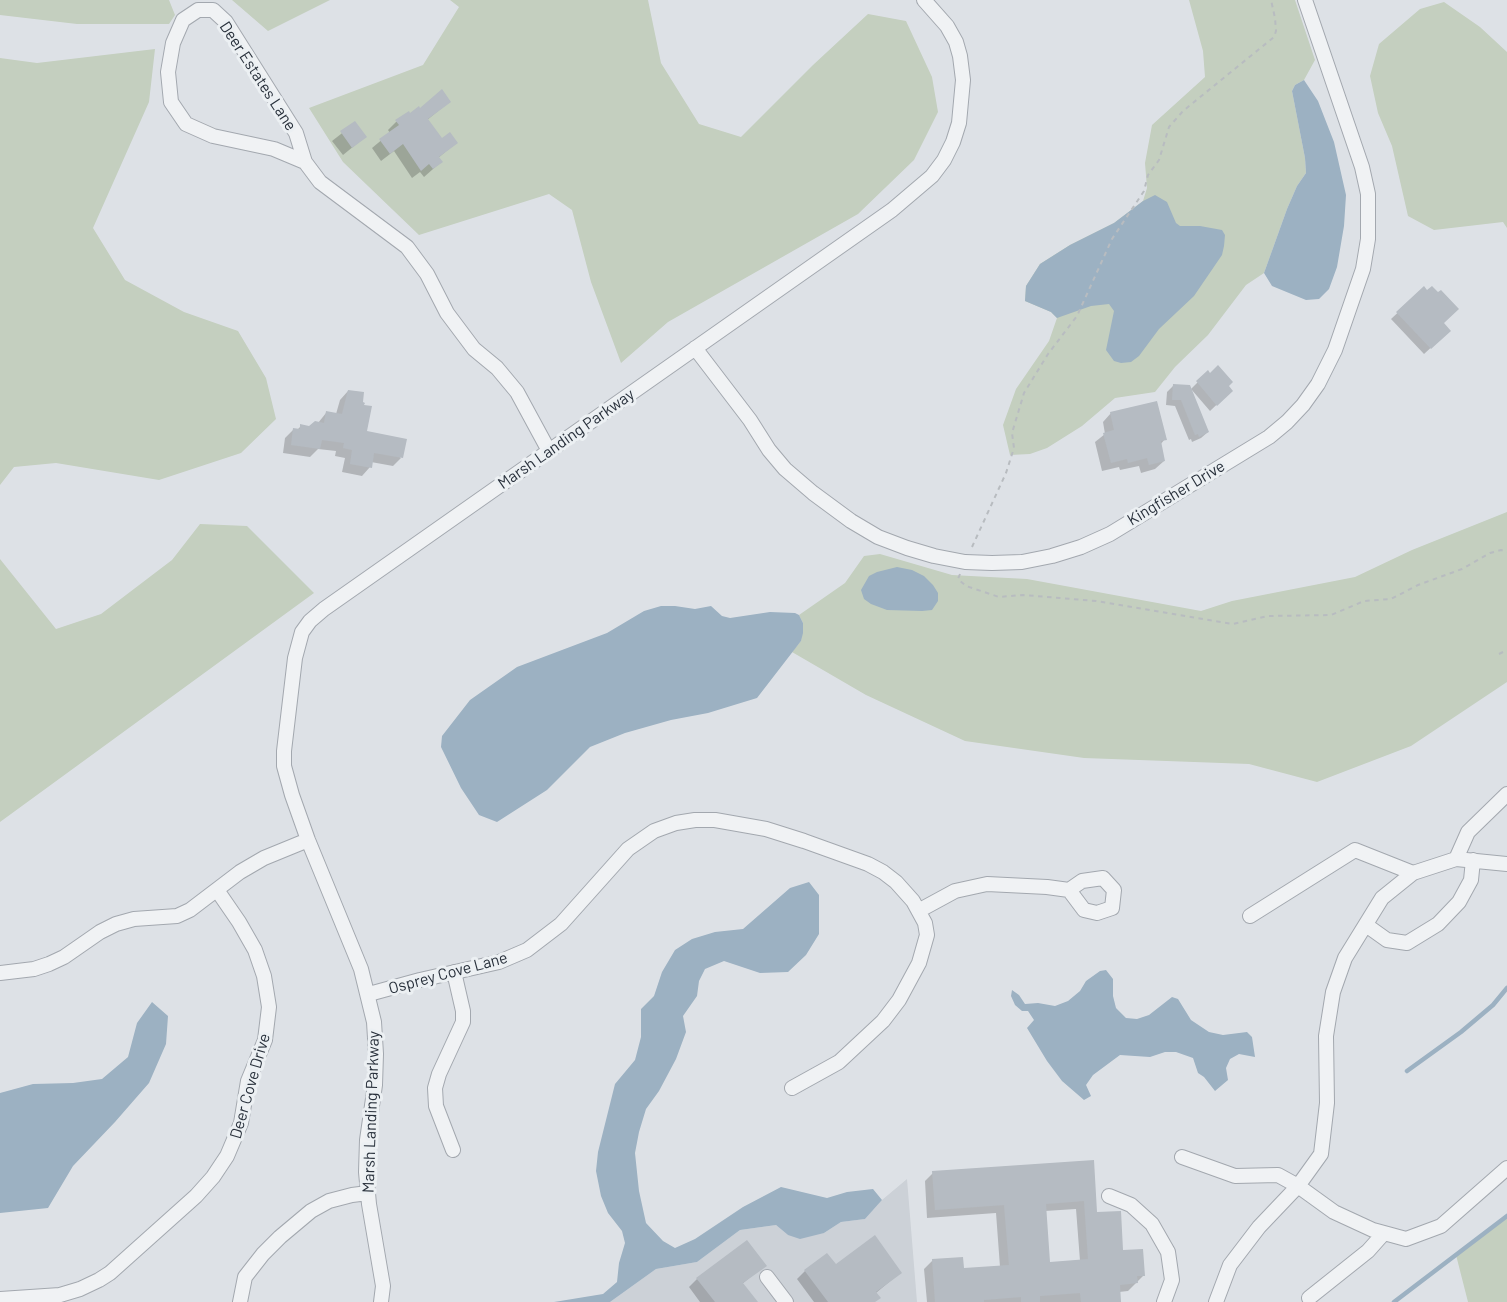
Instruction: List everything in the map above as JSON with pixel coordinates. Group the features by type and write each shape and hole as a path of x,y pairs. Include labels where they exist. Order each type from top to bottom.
{"street":[{"name":"Marsh Landing Parkway","path":"308,840 284,766 284,751 296,653 302,632 310,621 892,210 932,176 944,160 953,142 959,123 963,80 956,42 947,26 924,0"},
{"name":"Kingfisher Drive","path":"695,348 785,469 851,521 878,537 925,554 965,562 1022,562 1081,547 1110,534 1269,437 1303,405 1318,384 1335,350 1363,269 1368,239 1368,194 1362,167 1305,0"},
{"name":"Deer Estates Lane","path":"305,162 274,149 213,136 186,124 171,102 168,72 173,43 183,20 198,10 213,10 226,22 296,133 305,162 320,182 407,247 427,274 447,313 474,349 497,368 517,392 549,452"},
{"path":"1456,859 1468,832 1507,794"},
{"name":"Osprey Cove Lane","path":"308,840 369,994 499,962 540,942 561,924 628,849 654,831 676,823 695,820 715,820 766,829 867,864 884,872 896,882 920,910"},
{"path":"0,973 34,969 49,964 116,924 134,919 177,916 190,910 240,872 264,858 308,840"},
{"path":"1250,916 1355,850 1413,873"},
{"path":"1216,1302 1230,1265 1259,1227 1298,1186 1321,1154 1327,1103 1326,1036 1333,992 1345,957 1382,898 1413,873 1456,859 1507,864"},
{"path":"1366,925 1387,940 1407,943 1438,924 1459,902 1471,879 1473,860"},
{"path":"792,1088 839,1062 883,1021 899,1000 919,963 925,945 925,923 920,910 955,891 971,886 987,884 1069,890"},
{"name":"Deer Cove Drive","path":"0,1299 60,1295 99,1280 110,1273 196,1197 227,1156 240,1123 248,1081 265,1040 269,1007 264,976 255,950 217,891"},
{"path":"453,1150 436,1106 435,1095 439,1074 463,1022 463,1011 454,972"},
{"name":"Marsh Landing Parkway","path":"369,994 376,1054 366,1172 383,1286 381,1302"},
{"path":"1182,1157 1235,1176 1278,1175 1298,1186 1334,1212 1384,1233 1406,1239 1441,1226 1507,1168"},
{"path":"240,1302 245,1277 280,1237 311,1211 328,1201 368,1193"},
{"path":"1109,1196 1131,1205 1152,1224 1168,1252 1172,1280 1164,1302"},
{"path":"1309,1298 1368,1251 1384,1233"},
{"path":"767,1277 786,1302"}],"path":[{"path":"1271,0 1276,25 1274,37 1183,111 1169,127 1159,159 1148,175 1144,191 1112,239 1077,316 1048,354 1024,393 1016,415 1012,433 1014,448 1006,473 958,579 966,586 999,597 1023,595 1096,601 1233,624 1268,616 1331,615 1364,601 1391,598 1418,585 1462,569 1490,553 1501,550 1507,552"},
{"path":"1499,654 1507,650"}],"shaded area":[{"path":"907,1179 917,1302 610,1302 656,1269 697,1262 740,1230 776,1225 788,1235 824,1233 841,1222 865,1219 882,1200"}],"green space":[{"path":"0,0 169,0 175,15 169,24 77,24 0,15"},
{"path":"232,0 330,0 268,31"},
{"path":"450,0 648,0 661,63 699,124 741,137 868,14 906,21 932,77 938,112 914,160 858,214 668,322 621,363 591,282 572,210 549,194 419,235 343,162 309,108 423,65 459,7"},
{"path":"1189,0 1295,0 1315,60 1304,80 1295,85 1292,91 1306,173 1297,186 1287,209 1264,273 1246,285 1208,335 1175,367 1155,392 1115,398 1082,426 1047,448 1030,454 1010,455 1003,425 1016,389 1049,341 1057,318 1051,312 1025,301 1026,286 1040,264 1070,245 1114,223 1143,201 1147,188 1145,163 1152,125 1205,77 1203,51"},
{"path":"1444,2 1480,27 1507,52 1507,228 1503,222 1434,230 1408,216 1392,146 1378,113 1370,76 1379,44 1420,9"},
{"path":"155,49 149,102 93,228 125,280 184,312 238,331 266,378 276,419 241,453 159,480 56,463 14,467 0,485 0,58 37,63"},
{"path":"1507,512 1507,682 1411,746 1317,782 1249,764 1084,758 965,741 866,695 792,652 801,641 803,623 799,615 845,583 864,556 880,554 952,575 1027,579 1201,611 1232,601 1355,577 1412,550"},
{"path":"200,524 247,526 314,593 0,822 0,559 56,629 101,614 172,560"},
{"path":"1507,1216 1507,1302 1468,1302 1456,1255"}],"water":[{"path":"1304,80 1318,101 1334,142 1346,195 1344,226 1337,267 1329,289 1319,299 1306,300 1272,286 1264,273 1287,209 1297,186 1306,173 1292,91 1295,85"},
{"path":"1155,195 1167,202 1176,223 1180,226 1200,226 1222,230 1225,235 1224,246 1222,255 1194,296 1159,329 1139,356 1131,362 1121,363 1114,361 1106,350 1114,311 1109,304 1091,306 1057,318 1051,312 1025,301 1026,286 1040,264 1070,245 1114,223 1143,201"},
{"path":"897,567 912,570 924,576 933,585 938,593 938,601 932,610 887,610 864,599 861,590 869,576"},
{"path":"661,606 695,609 711,606 722,616 730,618 770,612 795,613 799,615 803,623 803,633 801,641 757,698 708,713 671,720 625,733 590,747 547,790 497,822 479,815 461,788 441,747 442,736 470,700 517,667 607,633 644,611"},
{"path":"809,882 819,895 819,934 806,955 788,972 760,973 724,961 705,969 699,981 697,996 683,1016 686,1032 676,1059 659,1091 646,1109 639,1132 635,1153 639,1191 646,1223 663,1241 675,1248 695,1239 743,1207 781,1187 827,1198 847,1192 873,1189 882,1200 865,1219 841,1222 824,1233 800,1239 788,1235 776,1225 740,1230 697,1262 656,1269 610,1302 554,1302 603,1294 617,1282 619,1263 625,1243 622,1231 608,1213 601,1196 596,1171 598,1152 615,1084 635,1060 641,1037 641,1009 654,996 662,972 675,950 692,939 715,932 743,929 790,888"},
{"path":"1106,970 1113,979 1116,1008 1126,1018 1137,1019 1149,1015 1172,997 1178,999 1191,1020 1209,1032 1223,1035 1247,1032 1252,1037 1255,1057 1239,1054 1230,1059 1226,1068 1228,1080 1215,1091 1198,1073 1193,1058 1176,1052 1165,1052 1150,1057 1120,1055 1093,1075 1086,1085 1091,1096 1084,1100 1062,1081 1047,1061 1027,1028 1034,1020 1028,1011 1022,1011 1015,1005 1011,996 1012,990 1025,1004 1038,1003 1055,1006 1068,1001 1080,991 1086,981 1100,971"},
{"path":"152,1002 168,1016 166,1044 149,1083 73,1166 48,1208 0,1213 0,1093 33,1084 73,1083 102,1079 128,1057 137,1023"}],"building":[{"path":"442,89 451,102 428,119 442,138 450,132 458,143 439,157 443,162 433,169 429,164 421,171 403,144 390,154 379,139 399,125 395,120 419,106 420,108"},
{"path":"355,121 367,137 352,148 340,131"},
{"path":"1424,286 1427,290 1432,286 1438,292 1441,290 1459,309 1444,323 1451,331 1431,349 1396,312"},
{"path":"1218,365 1233,382 1229,386 1233,391 1217,406 1196,381 1208,370 1210,373"},
{"path":"1173,384 1190,385 1209,432 1199,437 1198,434 1195,435 1181,400 1172,400"},
{"path":"348,390 364,392 364,405 372,406 367,431 407,439 403,458 374,453 372,468 350,464 352,450 343,448 344,443 322,440 320,449 291,445 293,428 300,429 300,424 309,426 315,421 324,423 326,411 342,414"},
{"path":"1157,401 1167,440 1161,441 1165,461 1149,465 1147,458 1128,463 1127,459 1111,463 1103,433 1114,430 1110,412"},
{"path":"1094,1160 1097,1212 1121,1211 1123,1250 1143,1249 1145,1276 1137,1276 1138,1283 1120,1285 1121,1302 1081,1302 1080,1293 1040,1296 1040,1302 1021,1302 1021,1297 984,1300 984,1302 935,1302 932,1259 963,1257 964,1268 1009,1265 1004,1205 935,1210 932,1171","holes":["1084,1201 1088,1259 1050,1262 1046,1204"]},
{"path":"875,1235 902,1273 876,1292 881,1298 875,1302 828,1302 804,1270 827,1253 836,1264"},
{"path":"747,1240 767,1266 743,1283 758,1302 715,1302 696,1278"}],"waterway":[{"path":"1407,1071 1461,1032 1493,1005 1507,988"},
{"path":"1394,1302 1507,1216"}]}
